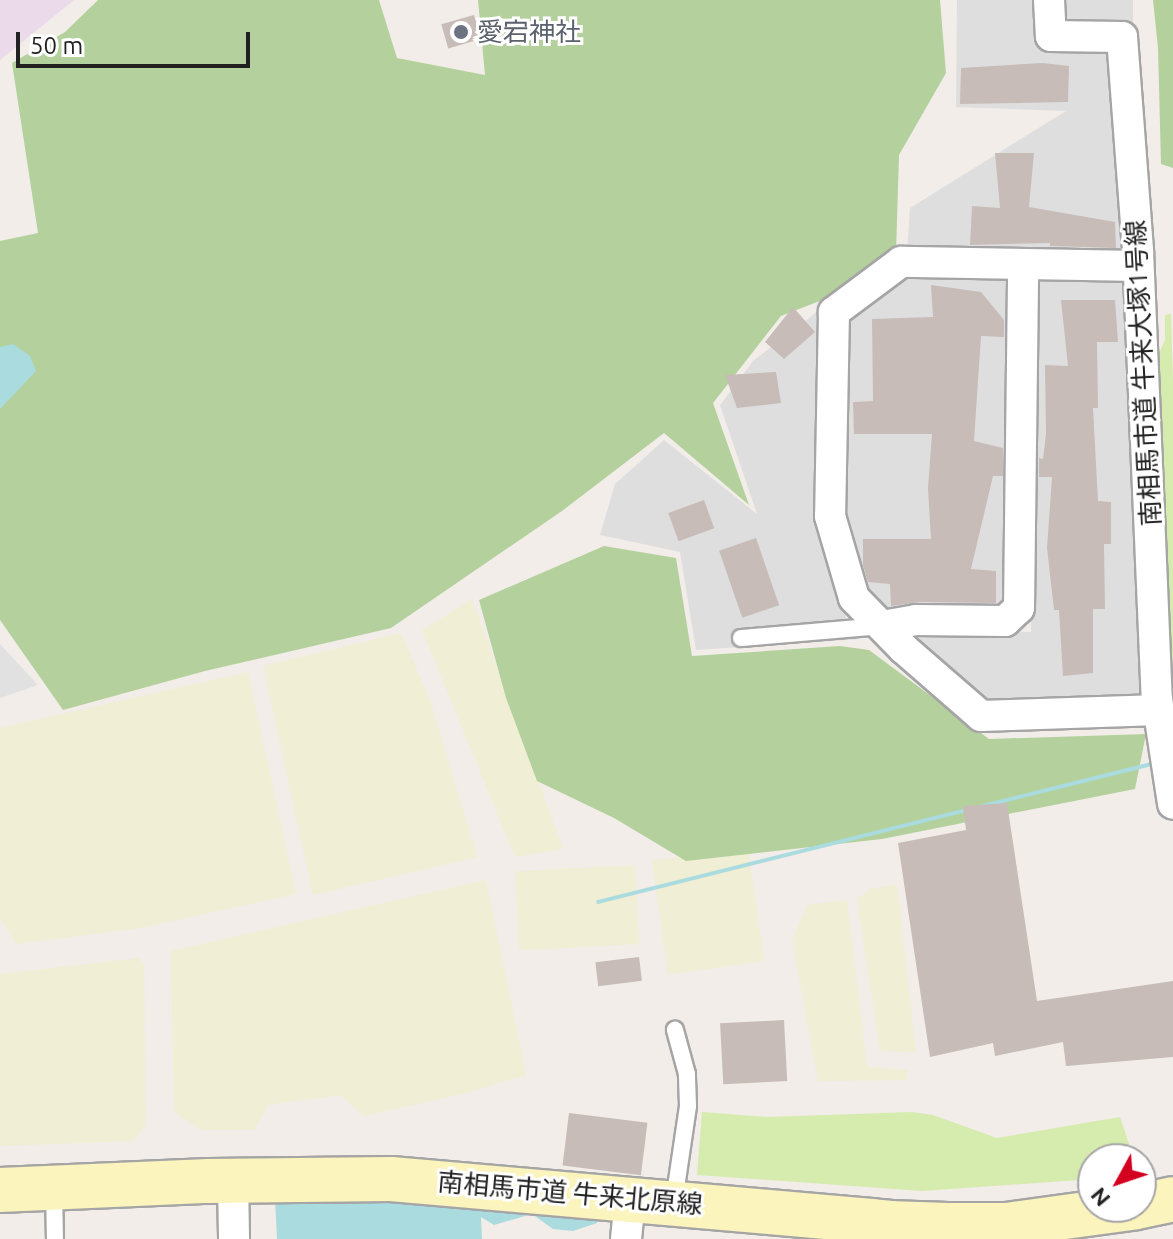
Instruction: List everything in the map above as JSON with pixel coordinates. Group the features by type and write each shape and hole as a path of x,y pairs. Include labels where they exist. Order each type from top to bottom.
{"street":[{"name":"南相馬市道 牛来大塚1号線","path":"1049,0 1051,36 1122,37 1138,266 1159,710 1173,804"},
{"path":"1138,266 901,262 834,312 830,516 854,598 981,716 1159,710"},
{"path":"882,626 916,620 1005,621 1019,608 1023,265"},
{"name":"南相馬市道 牛来北原線","path":"0,1190 233,1180 391,1179 628,1219 674,1203 889,1223 948,1225 1006,1225 1077,1215"},
{"path":"233,1180 234,1239"}],"lane":[{"path":"741,638 882,626"},
{"path":"674,1203 688,1106 687,1074 675,1030"},
{"path":"54,1188 55,1239"}],"shaded area":[{"path":"0,0 74,0 0,60"},
{"path":"957,0 1040,0 1042,43 1103,45 1112,62 1126,250 1115,259 907,253 910,208 1066,111 956,107"},
{"path":"1061,0 1133,0 1133,27 1061,27"},
{"path":"901,272 1002,274 1015,289 1009,600 995,615 879,609 863,596 841,512 845,315"},
{"path":"1038,275 1118,278 1127,288 1141,700 982,702 913,645 921,629 1031,632 1031,280"},
{"path":"826,305 820,516 847,620 861,639 696,650 680,552 600,535 615,484 664,440 757,514 720,405 753,361"},
{"path":"472,599 563,849 515,857 422,630"},
{"path":"401,633 430,700 477,857 313,895 263,666"},
{"path":"0,644 38,685 0,698"},
{"path":"248,672 296,894 140,928 16,944 0,917 0,728"},
{"path":"748,847 764,961 668,974 652,860"},
{"path":"635,865 639,944 519,950 515,871"},
{"path":"486,880 526,1075 466,1093 364,1116 341,1095 268,1105 254,1130 201,1130 174,1112 171,951"},
{"path":"897,885 916,1053 880,1051 857,899 872,888"},
{"path":"847,900 867,1067 909,1070 906,1080 818,1081 792,941 807,905"},
{"path":"139,958 144,964 146,1125 133,1141 0,1146 0,974"}],"green space":[{"path":"98,0 379,0 397,58 485,75 478,0 940,0 946,73 899,155 896,253 848,290 781,316 713,403 749,505 664,433 562,511 391,628 205,671 63,710 0,620 0,241 38,233 12,63 65,32"},
{"path":"1153,0 1173,0 1173,168 1161,164 1158,48"},
{"path":"1171,314 1173,706 1159,353 1165,340 1165,315"},
{"path":"604,546 676,558 692,656 840,646 869,650 989,739 1146,734 1135,789 882,839 686,861 614,818 537,781 506,698 479,600"},
{"path":"702,1112 767,1117 912,1112 933,1115 997,1138 1120,1117 1129,1143 1077,1143 1077,1180 922,1191 697,1175"}],"water":[{"path":"13,344 30,356 36,371 0,409 0,347"},
{"path":"1151,762 1152,766 597,904 596,900"},
{"path":"329,1197 598,1214 597,1223 573,1231 553,1229 532,1214 494,1225 481,1217 482,1239 277,1239 275,1198"}],"building":[{"name":"愛宕神社","path":"474,15 481,39 448,48 441,24"},
{"path":"1042,63 1069,66 1068,102 960,104 961,68"},
{"path":"995,153 1034,153 1029,207 1115,222 1116,248 1050,246 1050,243 970,245 972,206 1000,208"},
{"path":"931,285 981,292 1004,320 1004,337 981,336 974,441 1003,448 1003,476 993,476 971,569 996,571 996,603 920,602 891,606 890,584 868,582 863,565 863,539 931,539 928,488 932,434 854,434 853,402 873,401 872,319 933,317"},
{"path":"1061,300 1115,300 1118,342 1097,342 1098,408 1093,408 1098,501 1111,502 1111,544 1104,544 1105,609 1093,609 1093,673 1063,676 1059,610 1054,610 1047,548 1052,477 1039,477 1039,458 1043,459 1046,434 1045,365 1068,366"},
{"path":"793,307 815,332 784,359 765,342"},
{"path":"776,372 781,403 737,408 725,375"},
{"path":"704,500 714,528 679,541 668,513"},
{"path":"756,538 779,605 742,618 719,551"},
{"path":"1007,803 1037,1001 1173,981 1173,1057 1066,1066 1063,1042 995,1056 993,1043 930,1057 898,843 966,830 963,806"},
{"path":"639,957 642,981 598,986 595,962"},
{"path":"784,1020 787,1081 723,1084 720,1023"},
{"path":"569,1113 647,1123 641,1175 563,1166"}],"place":[{"name":"愛宕神社","path":"461,32"}]}
